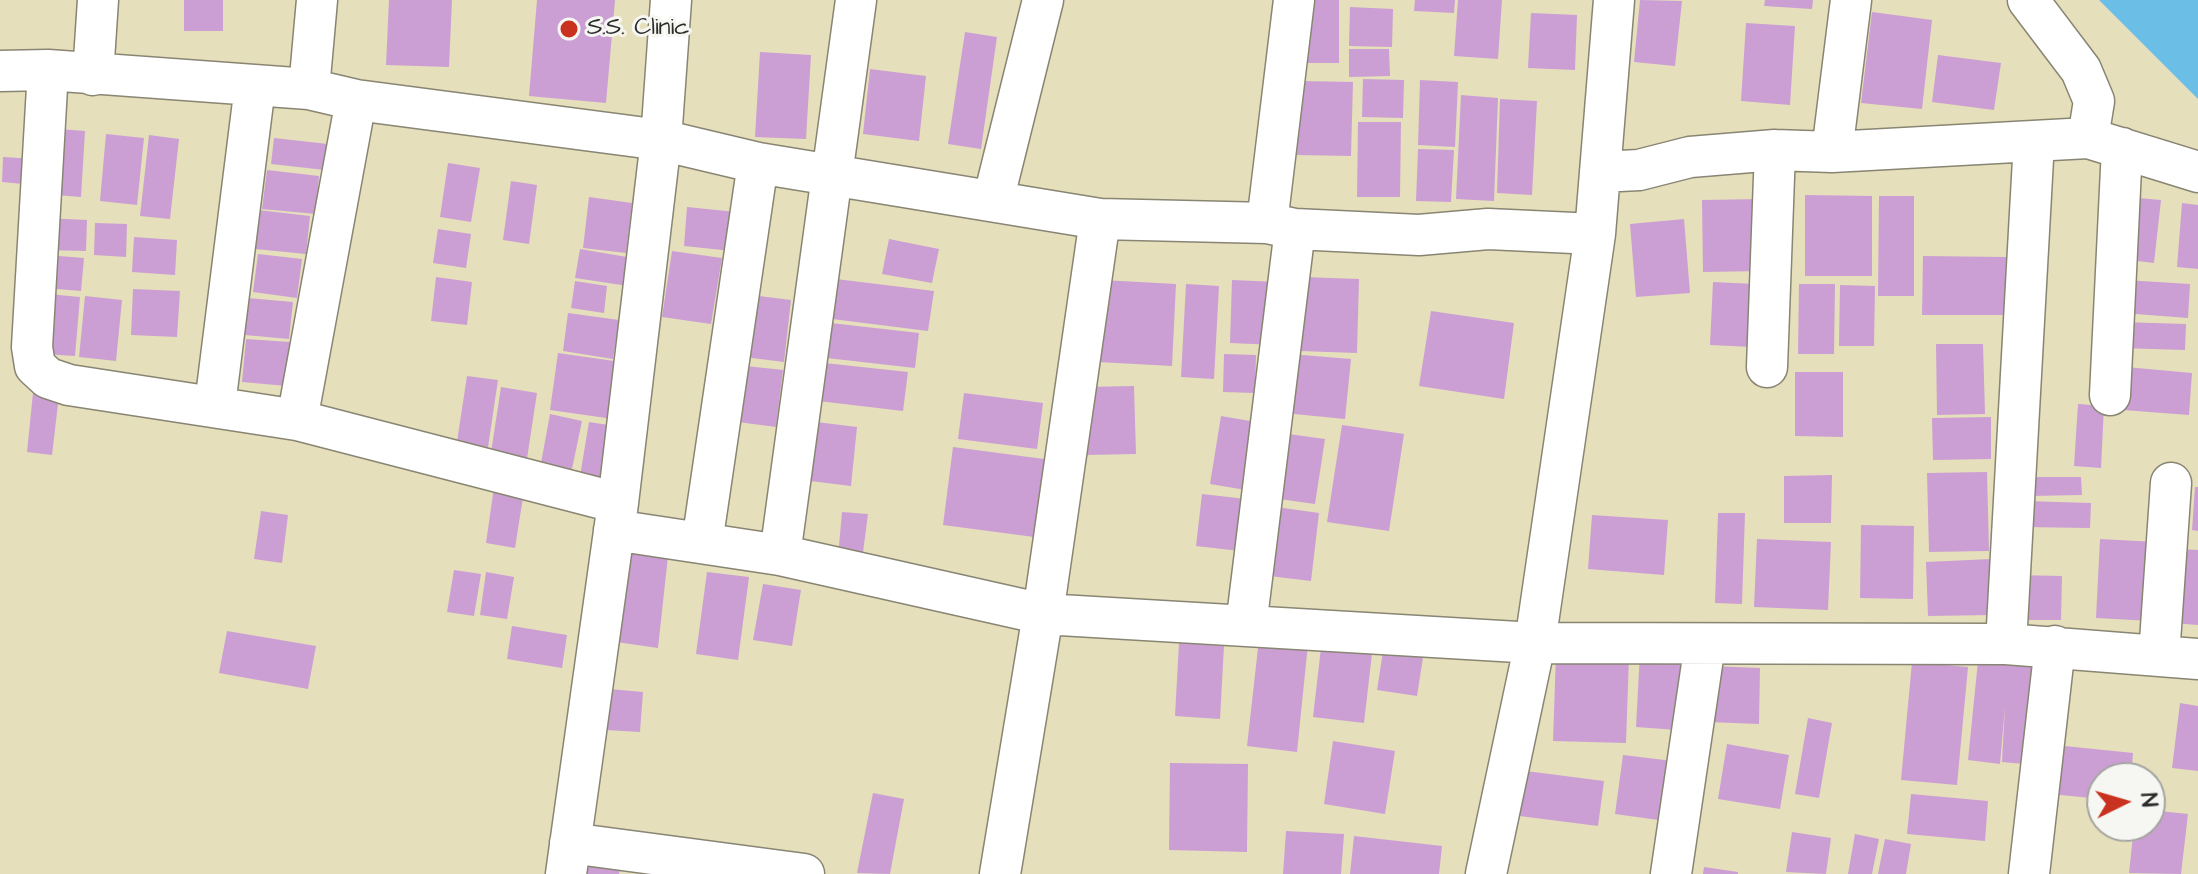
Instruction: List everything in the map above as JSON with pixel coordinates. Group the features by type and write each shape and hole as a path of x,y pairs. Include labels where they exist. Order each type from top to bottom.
{"street":[{"path":"93,75 98,0"},
{"path":"309,89 317,0"},
{"path":"671,0 661,140 616,516 568,859 804,874"},
{"path":"780,555 856,0"},
{"path":"993,201 1043,0"},
{"path":"1246,626 1281,226 1294,0"},
{"path":"1486,874 1535,643 1595,234 1614,0"},
{"path":"1832,152 1851,0"},
{"path":"2028,0 2081,70 2094,101 2105,143 2110,395"},
{"path":"48,70 32,347 35,366 48,378 69,385 297,420 702,543 780,555 1043,614 1535,643 2006,644 2179,657 2171,483"},
{"path":"0,71 48,70 309,89 356,100 661,140 758,163 1100,219 1419,235 1488,229 1595,234"},
{"path":"215,405 255,86"},
{"path":"297,420 356,100"},
{"path":"1600,172 1639,170 1690,157 1775,150 1832,152 2034,141 2105,143 2198,172"},
{"path":"2006,644 2034,141"},
{"path":"1767,367 1775,150"},
{"path":"702,543 758,163"},
{"path":"1000,874 1043,614 1100,219"},
{"path":"1671,874 1705,644"},
{"path":"2029,874 2055,646"}],"water":[{"path":"2099,0 2198,0 2198,99"}],"building":[{"path":"184,0 223,0 223,31 184,31"},
{"path":"389,0 452,0 449,67 386,65"},
{"path":"537,0 615,0 606,103 529,96"},
{"path":"1303,0 1339,0 1339,63 1303,63"},
{"path":"1415,0 1455,0 1454,13 1414,11"},
{"path":"1458,0 1502,0 1498,59 1454,56"},
{"path":"1640,0 1682,1 1675,66 1634,62"},
{"path":"1765,0 1813,0 1812,9 1764,6"},
{"path":"1350,7 1393,9 1392,47 1349,46"},
{"path":"1872,12 1932,20 1922,109 1861,103"},
{"path":"1531,13 1577,15 1575,70 1528,68"},
{"path":"1746,23 1795,26 1790,105 1741,101"},
{"path":"965,32 997,37 981,149 948,144"},
{"path":"1349,49 1389,49 1390,76 1349,77"},
{"path":"760,52 811,55 806,139 755,137"},
{"path":"1938,55 2001,63 1994,110 1932,102"},
{"path":"870,69 926,76 919,141 863,134"},
{"path":"1363,79 1404,80 1403,118 1362,117"},
{"path":"1420,80 1458,82 1455,147 1418,145"},
{"path":"1300,81 1353,82 1351,156 1297,155"},
{"path":"1461,95 1498,98 1494,201 1456,199"},
{"path":"1500,99 1537,101 1532,195 1497,193"},
{"path":"1358,122 1401,122 1400,197 1357,197"},
{"path":"59,129 85,131 81,197 55,195"},
{"path":"106,134 144,138 137,205 100,201"},
{"path":"149,135 179,139 170,219 140,216"},
{"path":"274,138 328,144 325,170 271,164"},
{"path":"1418,149 1454,150 1451,202 1416,201"},
{"path":"3,157 36,159 34,185 2,182"},
{"path":"448,163 480,168 471,222 440,217"},
{"path":"267,170 319,176 316,214 262,209"},
{"path":"511,181 537,185 529,244 503,240"},
{"path":"1805,195 1872,196 1872,276 1805,276"},
{"path":"1879,196 1914,196 1914,296 1878,296"},
{"path":"589,197 632,203 626,253 583,248"},
{"path":"2127,197 2161,200 2154,263 2121,259"},
{"path":"1762,199 1763,271 1703,272 1702,200"},
{"path":"2182,203 2198,205 2198,269 2177,267"},
{"path":"687,207 736,212 732,251 684,246"},
{"path":"258,210 310,216 306,254 255,249"},
{"path":"44,218 87,220 86,251 43,250"},
{"path":"1684,219 1690,293 1636,297 1630,224"},
{"path":"95,223 127,224 126,257 94,255"},
{"path":"438,229 471,234 466,268 433,263"},
{"path":"134,237 177,240 175,275 132,272"},
{"path":"889,239 939,249 932,283 882,274"},
{"path":"580,249 633,258 628,286 575,278"},
{"path":"672,251 722,258 711,324 662,317"},
{"path":"258,254 302,259 297,298 253,292"},
{"path":"47,255 84,258 81,291 44,288"},
{"path":"1923,256 2006,257 2005,315 1922,315"},
{"path":"436,277 472,282 467,325 431,321"},
{"path":"1302,277 1359,279 1357,353 1300,351"},
{"path":"836,279 934,291 928,331 832,319"},
{"path":"1102,280 1176,284 1172,366 1098,362"},
{"path":"1232,280 1278,282 1275,345 1230,343"},
{"path":"2125,280 2190,284 2188,318 2123,313"},
{"path":"575,281 607,286 604,313 571,308"},
{"path":"1713,282 1755,284 1752,347 1710,345"},
{"path":"1186,284 1219,286 1214,379 1181,377"},
{"path":"1799,284 1835,284 1834,354 1798,354"},
{"path":"1840,285 1875,286 1874,346 1839,346"},
{"path":"133,289 180,291 177,337 131,335"},
{"path":"48,294 80,297 75,356 44,354"},
{"path":"751,295 791,300 784,362 744,357"},
{"path":"85,296 122,300 116,361 79,357"},
{"path":"248,298 293,302 289,339 245,335"},
{"path":"1431,311 1514,323 1504,399 1419,386"},
{"path":"568,313 619,320 613,359 563,351"},
{"path":"822,322 919,333 915,368 818,357"},
{"path":"2120,322 2186,324 2185,350 2119,348"},
{"path":"246,339 290,342 287,386 242,382"},
{"path":"1936,344 1983,344 1985,414 1937,415"},
{"path":"558,353 621,362 613,419 550,410"},
{"path":"1224,354 1256,355 1255,393 1223,392"},
{"path":"1290,354 1351,359 1345,419 1284,413"},
{"path":"815,362 908,372 903,411 810,400"},
{"path":"737,365 783,370 776,427 730,421"},
{"path":"2126,367 2192,373 2189,415 2123,410"},
{"path":"1795,372 1843,372 1843,437 1795,436"},
{"path":"467,376 498,380 487,454 456,448"},
{"path":"34,383 60,387 52,455 27,452"},
{"path":"1134,386 1136,454 1085,455 1083,387"},
{"path":"501,387 537,393 526,465 490,459"},
{"path":"964,393 1043,403 1037,449 958,439"},
{"path":"2078,404 2104,406 2101,468 2074,466"},
{"path":"550,414 582,421 572,469 541,463"},
{"path":"1221,416 1262,423 1252,491 1210,484"},
{"path":"1991,417 1991,459 1933,460 1932,418"},
{"path":"808,421 857,427 851,486 802,480"},
{"path":"589,422 621,427 613,481 580,476"},
{"path":"1342,425 1404,434 1389,531 1327,522"},
{"path":"1281,433 1325,439 1315,504 1272,498"},
{"path":"953,447 1044,459 1034,537 943,525"},
{"path":"1987,472 1989,551 1929,552 1927,473"},
{"path":"1832,475 1831,523 1784,523 1784,476"},
{"path":"2030,477 2081,477 2082,495 2030,496"},
{"path":"494,487 524,491 515,548 486,543"},
{"path":"2195,487 2198,487 2198,531 2192,530"},
{"path":"1202,494 1246,499 1240,551 1196,546"},
{"path":"2024,501 2091,503 2090,528 2023,527"},
{"path":"1269,506 1319,513 1311,581 1261,575"},
{"path":"261,511 288,515 282,563 254,559"},
{"path":"842,512 868,514 862,560 838,557"},
{"path":"1718,513 1745,513 1742,604 1715,603"},
{"path":"1592,515 1668,520 1664,575 1588,569"},
{"path":"1861,525 1914,526 1913,599 1860,598"},
{"path":"1757,539 1831,542 1828,610 1754,607"},
{"path":"2100,539 2156,542 2151,621 2096,618"},
{"path":"2178,549 2198,550 2198,625 2172,623"},
{"path":"627,551 668,556 658,648 616,642"},
{"path":"1991,559 1992,615 1928,616 1926,562"},
{"path":"454,570 481,574 474,616 447,612"},
{"path":"486,572 514,577 507,619 480,615"},
{"path":"707,572 749,577 738,660 696,654"},
{"path":"2014,575 2062,576 2061,620 2013,620"},
{"path":"763,584 801,590 792,646 753,640"},
{"path":"512,626 567,635 562,668 507,659"},
{"path":"227,631 316,646 308,689 219,673"},
{"path":"1259,639 1308,644 1297,752 1247,746"},
{"path":"1322,639 1373,645 1364,723 1313,717"},
{"path":"1179,643 1224,646 1220,719 1175,716"},
{"path":"1384,645 1424,651 1417,696 1377,690"},
{"path":"1640,652 1682,655 1677,730 1636,727"},
{"path":"1556,654 1629,656 1626,743 1553,741"},
{"path":"1978,661 2043,663 2035,765 2002,762 2005,706 2000,764 1968,760"},
{"path":"1912,662 1968,667 1957,785 1901,780"},
{"path":"1710,666 1760,668 1759,724 1708,722"},
{"path":"609,689 643,692 640,732 606,730"},
{"path":"2180,703 2198,706 2198,771 2172,768"},
{"path":"1808,718 1832,723 1819,798 1795,794"},
{"path":"1333,741 1395,751 1385,814 1324,804"},
{"path":"1727,744 1789,755 1780,809 1718,799"},
{"path":"2055,745 2133,753 2132,762 2086,762 2086,797 2050,794"},
{"path":"1623,755 1673,761 1666,821 1615,814"},
{"path":"1170,763 1248,764 1247,852 1169,850"},
{"path":"1510,769 1604,781 1598,826 1504,814"},
{"path":"873,793 904,799 890,874 857,873"},
{"path":"1911,794 1988,801 1985,841 1907,834"},
{"path":"2166,812 2188,814 2181,874 2129,873 2132,842 2166,842"},
{"path":"1286,831 1344,834 1341,874 1283,874"},
{"path":"1792,832 1831,838 1826,874 1786,872"},
{"path":"1855,834 1879,839 1872,874 1848,874"},
{"path":"1354,836 1442,846 1439,874 1350,874"},
{"path":"1885,839 1911,844 1906,874 1878,874"},
{"path":"588,855 621,861 619,874 585,874"},
{"path":"1704,867 1738,872 1738,874 1703,874"}],"place":[{"name":"S.S. Clinic","path":"569,29"}]}
